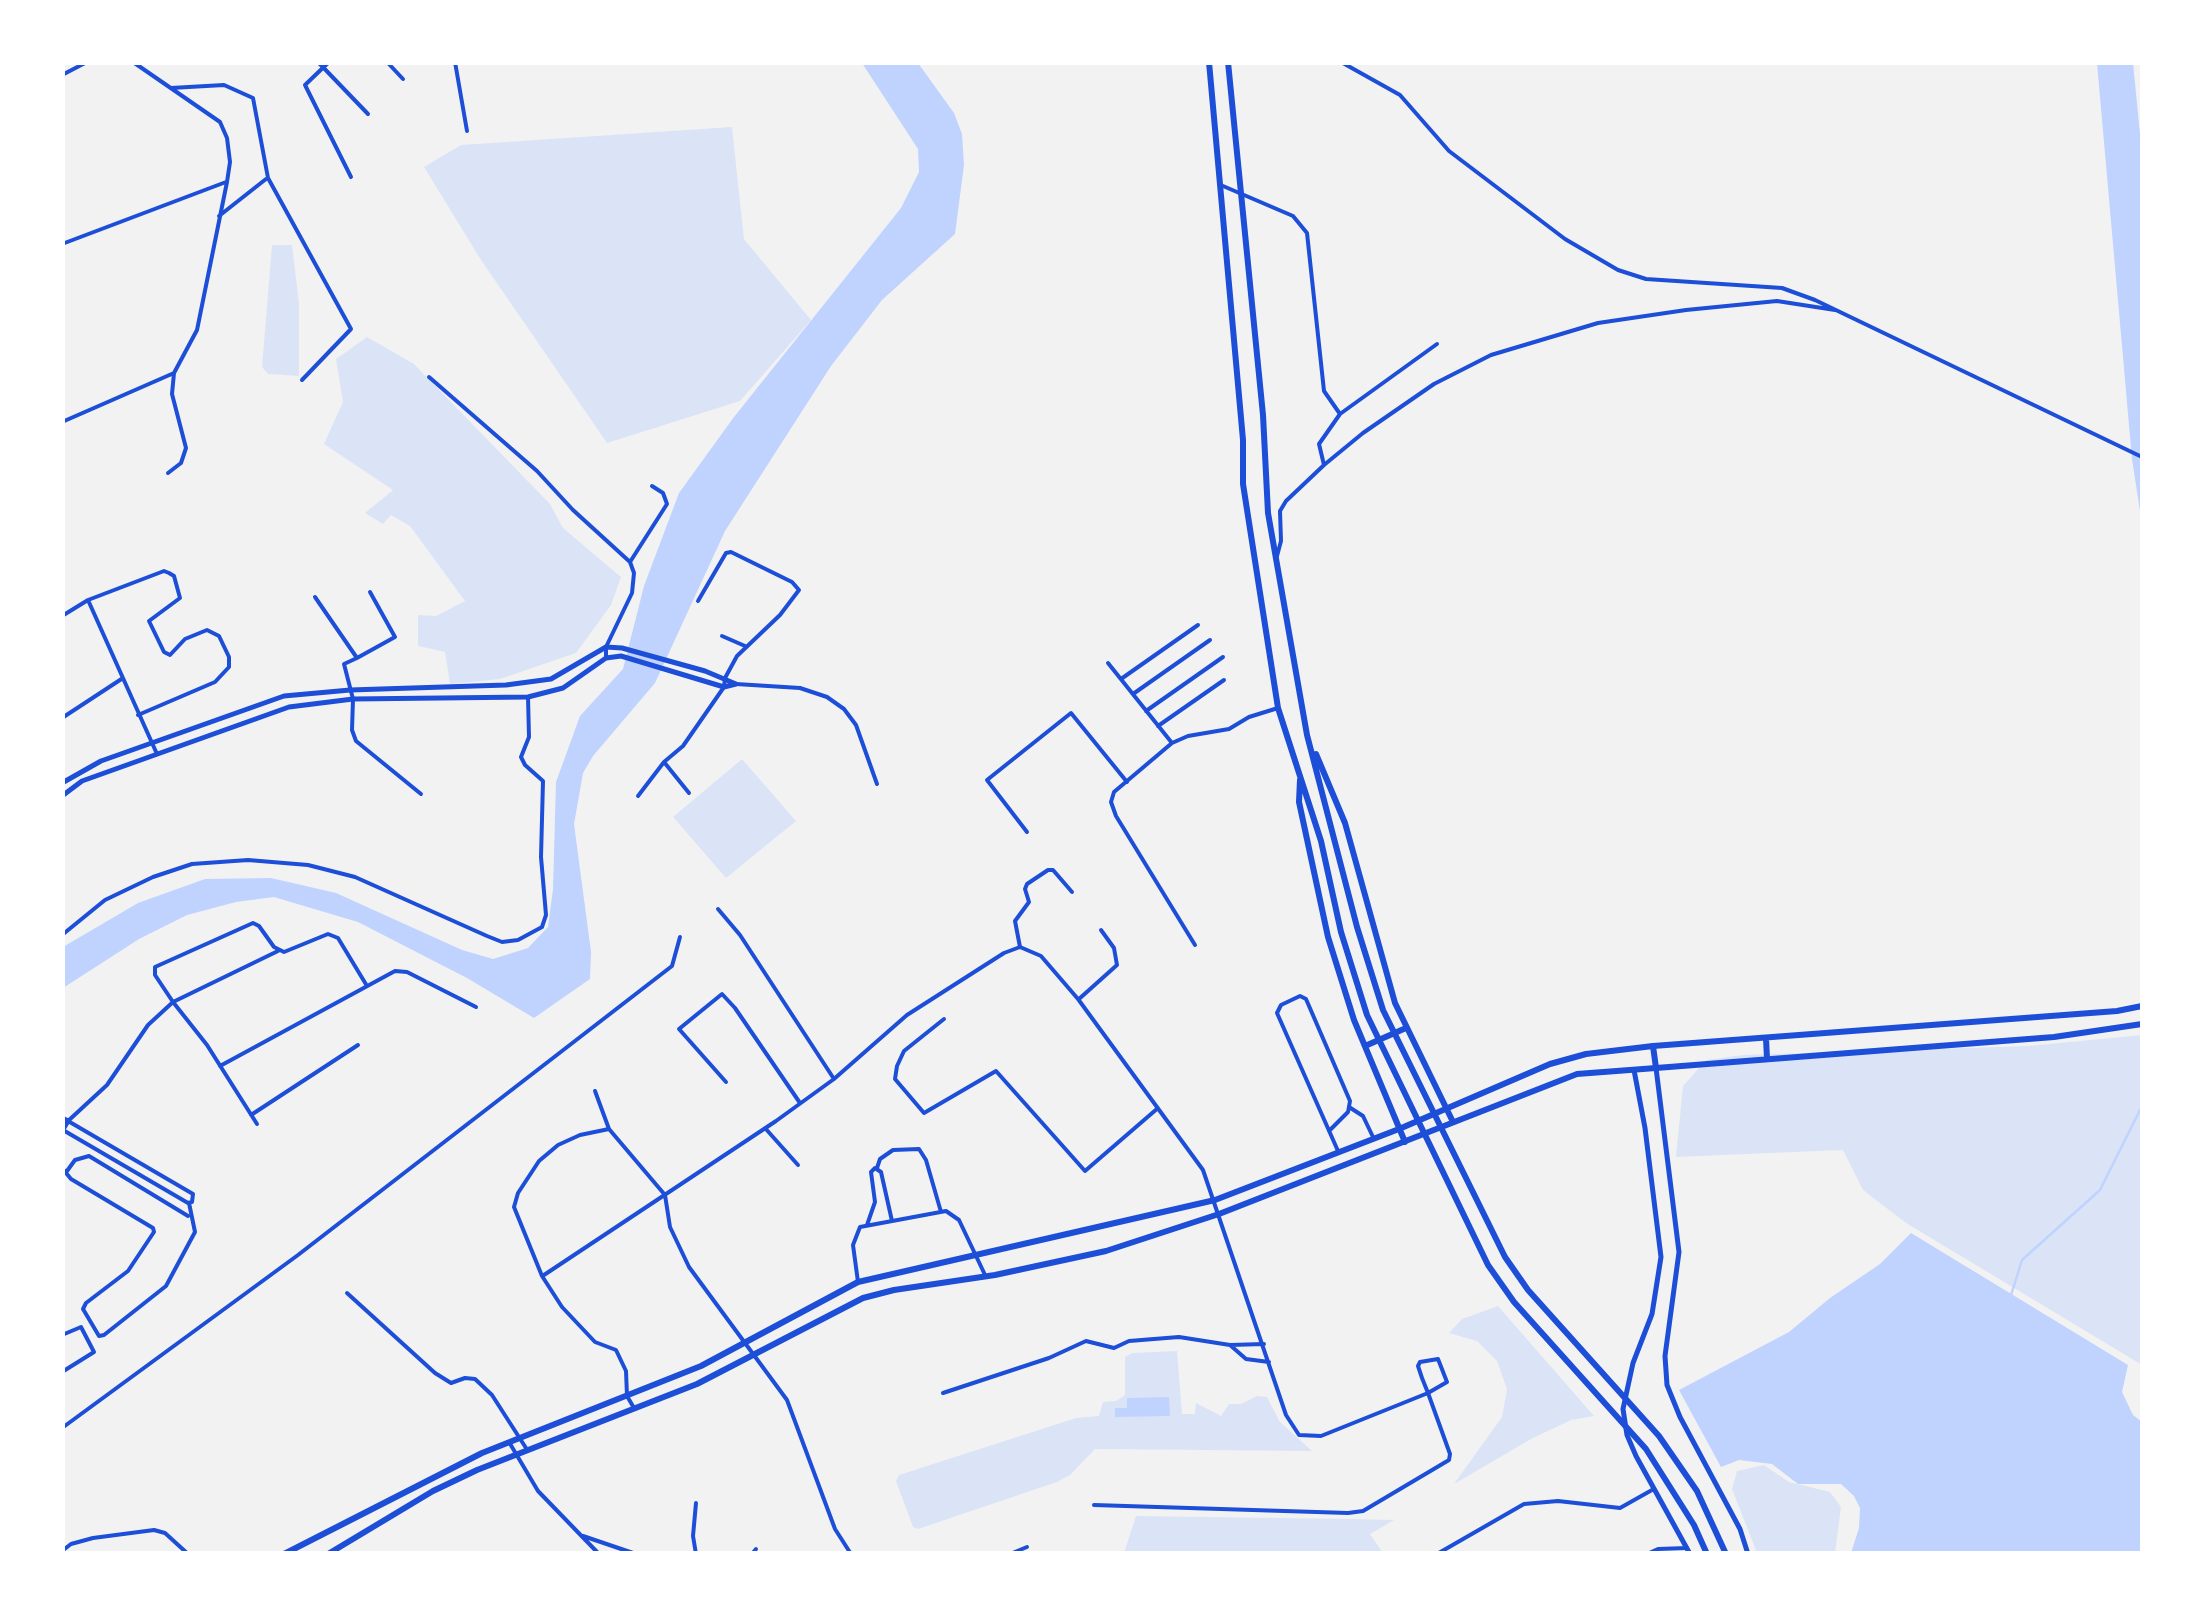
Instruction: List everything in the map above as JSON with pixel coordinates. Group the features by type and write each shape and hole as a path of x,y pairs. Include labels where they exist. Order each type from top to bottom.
{"main road":[{"path":"1210,62 1243,440 1243,484 1278,708 1313,816 1341,932 1367,1016 1474,1238 1514,1302 1646,1448 1694,1525 1707,1554"},
{"path":"1228,62 1264,415 1268,513 1307,735 1383,1010 1482,1216 1528,1290 1659,1436 1696,1491 1726,1554"},
{"path":"1307,735 1345,823 1370,922 1406,1028 1453,1122"},
{"path":"1300,775 1299,802 1328,937 1365,1046 1405,1142"},
{"path":"284,1554 454,1466 701,1366 858,1282 1215,1200 1399,1129 1550,1064 1586,1054 1652,1046 2142,1006"},
{"path":"328,1554 433,1491 516,1454 697,1384 863,1298 1106,1251 1219,1214 1577,1074 2054,1037 2142,1024"},
{"path":"1365,1046 1406,1028"},
{"path":"1766,1038 1767,1059"},
{"path":"1652,1046 1656,1068"},
{"path":"1630,1049 1634,1068"}],"street":[{"path":"62,75 87,62"},
{"path":"134,62 220,122 230,162 197,330 174,373 172,394 186,448 181,463 168,474"},
{"path":"318,62 368,114"},
{"path":"329,62 305,85 350,177"},
{"path":"387,62 402,79"},
{"path":"455,62 467,131"},
{"path":"1341,62 1400,95 1449,152 1566,239 1618,270 1646,279 1782,288 1846,312 2142,457"},
{"path":"171,88 224,85 254,98 268,178 351,329 302,380"},
{"path":"219,216 268,178"},
{"path":"62,244 228,182"},
{"path":"1223,186 1294,216 1307,233 1324,390 1340,414"},
{"path":"1276,560 1281,542 1280,511 1324,464 1434,384 1491,356 1548,336 1615,320 1778,301 1846,312"},
{"path":"1324,464 1319,444 1340,414 1437,344"},
{"path":"62,422 174,373"},
{"path":"430,377 537,471 630,562 634,573 632,593 606,647 606,658"},
{"path":"630,562 667,504 663,493 652,486"},
{"path":"638,796 664,762 683,746 724,687 737,656 780,616 796,595 796,586 731,552 726,553 698,601"},
{"path":"62,616 88,600 169,572 174,576 180,598 149,621 164,652 170,655 185,639 207,630 219,636 229,657 229,667 215,682 138,715"},
{"path":"370,592 395,637 344,664 354,698 352,730 356,741 421,794"},
{"path":"315,597 357,658"},
{"path":"88,600 157,754"},
{"path":"1120,679 1198,625"},
{"path":"722,636 747,647"},
{"path":"1133,694 1210,640"},
{"path":"62,783 76,772 151,742 284,696 506,685 558,678 606,647 705,671 736,684"},
{"path":"63,796 82,781 289,707 354,698 528,697 563,688 606,658 621,656 724,687 736,684 800,688 827,697 844,709 856,725 877,784"},
{"path":"1146,711 1223,657"},
{"path":"1108,663 1172,743"},
{"path":"62,718 123,678"},
{"path":"1158,726 1224,680"},
{"path":"406,688 407,698"},
{"path":"62,935 105,900 154,877 192,864 248,860 308,865 355,877 502,942 518,940 542,927 546,914 543,781 524,765 521,757 528,736 528,697"},
{"path":"1195,945 1116,816 1114,792 1172,743 1229,729 1249,717 1278,708"},
{"path":"1027,832 987,780 1071,713 1127,782"},
{"path":"188,729 193,742"},
{"path":"664,762 689,793"},
{"path":"76,772 82,781"},
{"path":"1020,947 1015,921 1029,902 1026,884 1053,870 1072,892"},
{"path":"718,908 740,935 834,1080"},
{"path":"256,1124 220,1066 154,975 155,967 253,924 279,951"},
{"path":"1078,1000 1117,965 1114,948 1101,930"},
{"path":"189,1203 63,1130 65,1120 107,1085 148,1025 173,1002 279,951 290,952 333,935 367,986"},
{"path":"62,1428 298,1255 672,966 680,937"},
{"path":"542,1276 834,1080 907,1015 1004,953 1020,947 1042,956 1202,1170 1286,1415 1299,1435 1321,1436 1428,1394 1447,1384 1436,1358 1420,1362 1418,1366 1428,1394 1450,1454 1449,1460 1363,1511 1094,1506"},
{"path":"220,1066 401,970 476,1007"},
{"path":"726,1082 679,1029 722,994 800,1102"},
{"path":"1329,1131 1349,1108 1348,1095 1306,999 1300,996 1281,1005 1278,1013 1338,1152"},
{"path":"944,1019 904,1051 897,1066 895,1079 924,1114 996,1070 1086,1171 1158,1108"},
{"path":"251,1115 358,1044"},
{"path":"1634,1068 1661,1257 1652,1314 1633,1363 1622,1409 1627,1435 1652,1490 1688,1551"},
{"path":"1656,1068 1679,1252 1664,1356 1667,1384 1680,1417 1740,1528 1748,1554"},
{"path":"596,1092 610,1129 665,1195 670,1227 689,1267 747,1341 792,1411 835,1529 852,1554"},
{"path":"1349,1108 1363,1116 1373,1139"},
{"path":"65,1120 194,1194 189,1203 194,1232 166,1286 99,1336 83,1309 136,1263 154,1232 71,1179 65,1170 75,1160 89,1156 189,1216"},
{"path":"765,1128 798,1164"},
{"path":"610,1129 558,1145 528,1173 514,1207 542,1276 562,1307 595,1342 616,1350 626,1371 627,1396 634,1408"},
{"path":"892,1221 878,1168 880,1159 893,1150 918,1149 926,1160 941,1212"},
{"path":"132,1170 138,1162"},
{"path":"867,1224 874,1202 871,1172 878,1168"},
{"path":"858,1282 852,1244 860,1227 941,1212 951,1213 959,1220 986,1277"},
{"path":"346,1294 435,1373 451,1383 474,1379 492,1395 527,1450"},
{"path":"62,1335 81,1328 94,1352 62,1372"},
{"path":"943,1393 1050,1358 1086,1341 1114,1348 1129,1341 1179,1337 1230,1345 1264,1344"},
{"path":"1230,1345 1246,1360 1270,1362"},
{"path":"509,1442 538,1491 599,1554"},
{"path":"1438,1554 1524,1504 1558,1502 1620,1508 1652,1490"},
{"path":"696,1503 696,1554"},
{"path":"62,1551 71,1544 94,1538 154,1530 165,1533 188,1554"},
{"path":"579,1535 636,1554"},
{"path":"1010,1554 1026,1548"},
{"path":"1647,1554 1658,1549 1688,1551"}],"shaded area":[{"path":"732,127 744,239 811,320 740,401 607,443 481,260 424,167 461,145"},
{"path":"272,245 292,245 299,303 299,376 268,374 262,367"},
{"path":"367,337 414,364 550,504 563,528 621,577 611,605 576,653 500,679 450,684 445,652 418,646 418,615 436,616 465,601 410,526 391,515 383,524 365,513 393,490 324,444 343,402 336,359"},
{"path":"742,759 796,821 726,878 673,817"},
{"path":"2142,1035 2142,1365 1906,1223 1863,1190 1843,1150 1676,1157 1683,1086 1706,1060 1743,1055 2028,1046"},
{"path":"1498,1306 1594,1416 1571,1420 1533,1438 1454,1484 1502,1417 1507,1389 1497,1361 1477,1341 1449,1333 1462,1319"},
{"path":"1177,1351 1182,1414 1195,1414 1196,1403 1221,1416 1229,1404 1267,1397 1280,1422 1312,1451 1095,1449 1070,1475 1057,1482 918,1529 913,1527 896,1481 899,1475 1076,1418 1099,1416 1103,1402 1125,1395 1125,1357 1132,1353"},
{"path":"1764,1465 1789,1482 1830,1492 1841,1507 1835,1553 1757,1553 1732,1489 1737,1471"},
{"path":"1136,1516 1394,1520 1370,1534 1383,1553 1124,1553"}],"water":[{"path":"862,63 918,63 954,113 962,134 964,165 955,234 882,300 831,366 725,531 655,683 583,773 574,824 591,952 590,979 534,1018 467,978 358,922 274,897 187,915 139,939 63,988 63,947 138,903 205,879 271,878 336,893 462,950 493,959 528,948 548,927 556,782 580,716 623,669 644,586 679,493 734,417 901,208 919,172 918,149"},
{"path":"2097,63 2133,63 2142,154 2142,524 2132,459"},
{"path":"1911,1233 2128,1365 2122,1392 2133,1415 2142,1422 2142,1553 1851,1553 1860,1508 1841,1484 1798,1484 1772,1464 1739,1460 1721,1467 1679,1390 1789,1332 1880,1264"},
{"path":"1169,1397 1170,1416 1115,1417 1115,1408 1127,1408 1127,1398"}],"waterway":[{"path":"2011,1295 2022,1260 2100,1190 2142,1106"}]}
